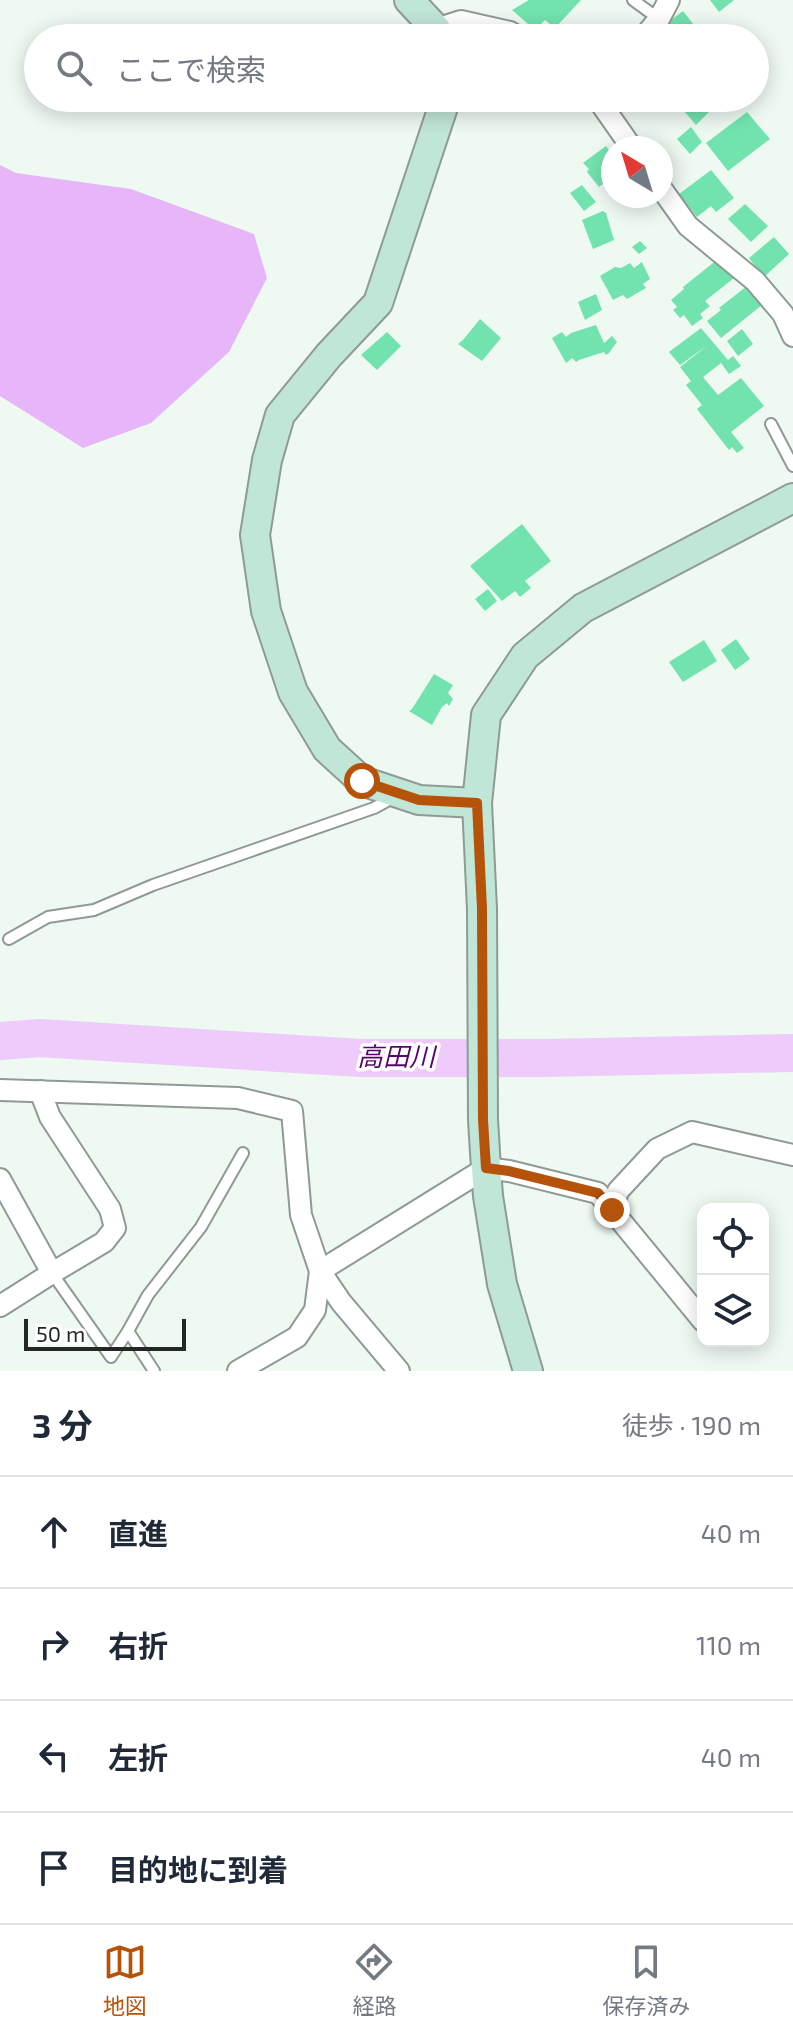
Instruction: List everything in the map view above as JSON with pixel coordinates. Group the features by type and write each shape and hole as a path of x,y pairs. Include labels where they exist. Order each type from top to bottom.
{"street":[{"path":"409,0 431,24"},
{"path":"441,112 378,303 329,355 280,415 267,460 255,535 266,611 293,692 327,749 362,781 419,800 477,803"},
{"path":"607,112 624,136"},
{"path":"673,205 688,226 788,310 793,336"},
{"path":"528,1371 502,1284 486,1168 477,803 486,715 525,656 583,608 793,498"},
{"path":"0,1090 238,1098 292,1111 301,1215 320,1271 341,1302 399,1371"},
{"path":"0,1306 104,1242 115,1228 110,1209 50,1117 40,1091"},
{"path":"612,1210 618,1191 657,1149 692,1132 793,1155"},
{"path":"320,1271 486,1168 598,1193 697,1314"},
{"path":"0,1179 52,1273"},
{"path":"238,1371 297,1337 315,1310 320,1271"}],"lane":[{"path":"633,0 664,9"},
{"path":"771,424 793,466"},
{"path":"9,939 48,917 94,910 153,885 374,808 399,793"},
{"path":"52,1273 111,1357 148,1295 201,1227 243,1153"},
{"path":"128,1331 154,1371"}],"shaded area":[{"path":"0,165 16,173 131,189 254,234 267,278 229,352 151,423 83,448 0,396"}],"building":[{"path":"529,0 581,0 559,24 550,24 545,20 541,24 528,24 512,10"},
{"path":"710,0 734,0 719,12"},
{"path":"683,11 693,24 665,24"},
{"path":"685,112 709,112 696,125"},
{"path":"747,112 770,139 728,171 706,143"},
{"path":"691,127 702,142 690,154 677,139"},
{"path":"601,150 599,187 587,172 589,169 583,163"},
{"path":"711,170 734,198 716,212 711,206 697,217 679,194"},
{"path":"582,185 596,202 584,211 570,193"},
{"path":"745,204 768,226 751,242 728,219"},
{"path":"603,211 614,240 593,249 582,220"},
{"path":"774,237 789,254 764,277 749,258"},
{"path":"640,241 647,248 639,254 632,247"},
{"path":"718,259 734,278 705,301 710,306 700,314 703,318 692,326 684,315 680,318 673,310 677,307 671,300"},
{"path":"642,262 650,279 643,284 646,288 627,299 623,295 613,300 600,276 615,267 621,268 630,263 634,268"},
{"path":"747,286 762,305 721,338 707,321"},
{"path":"596,294 602,310 585,320 578,302"},
{"path":"480,319 501,338 482,361 458,344"},
{"path":"596,325 604,343 612,336 617,342 609,353 576,362 572,358 566,363 552,338 562,332 566,337"},
{"path":"701,328 728,360 733,356 741,366 729,374 721,363 703,377 718,395 741,378 764,406 731,432 744,448 737,453 732,447 729,450 697,409 702,405 686,385 691,381 680,367 708,345 680,365 669,352"},
{"path":"742,329 753,344 738,356 727,341"},
{"path":"387,332 401,346 377,370 361,355"},
{"path":"522,524 551,561 525,581 531,588 520,597 515,591 502,601 470,566"},
{"path":"488,589 497,601 485,611 475,599"},
{"path":"736,639 750,659 735,670 721,650"},
{"path":"704,640 717,661 683,682 669,662"},
{"path":"434,674 453,685 448,693 453,699 449,706 447,703 442,707 432,725 409,711"}],"waterway":[{"name":"高田川","path":"0,1041 40,1038 360,1058 793,1053"}],"route":[{"path":"362,781 419,800 477,803 486,1168 598,1193 612,1210"}]}
